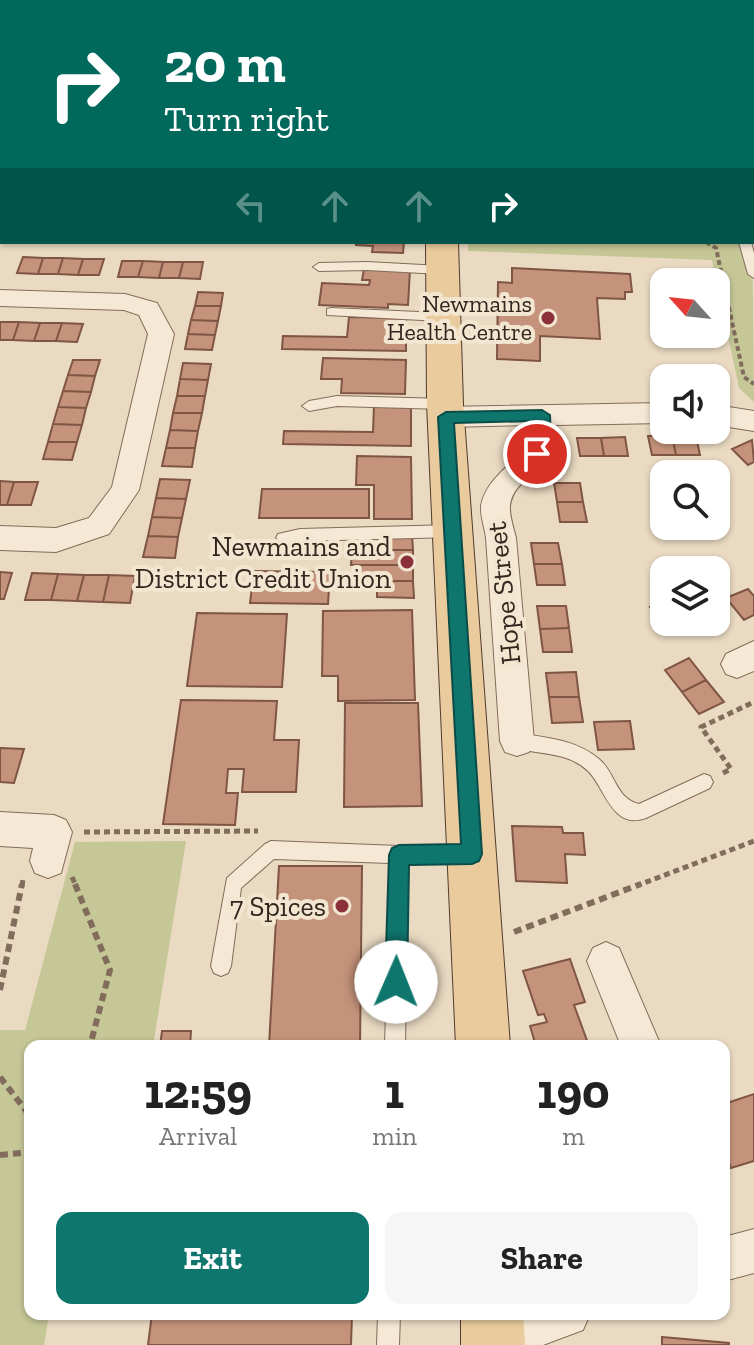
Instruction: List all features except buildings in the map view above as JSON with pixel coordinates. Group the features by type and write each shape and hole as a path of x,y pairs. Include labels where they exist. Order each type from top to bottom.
{"main road":[{"path":"442,256 445,410 483,1040"}],"street":[{"path":"0,298 125,302 148,309 161,334 125,490 99,526 56,540 0,538"},
{"path":"445,410 542,415 650,413"},
{"name":"Hope Street","path":"517,741 501,538 495,507 503,486 537,454 543,439 542,415"},
{"path":"730,417 754,421"},
{"path":"606,961 639,1040"},
{"path":"493,1333 544,1320"}],"lane":[{"path":"746,244 754,274"},
{"path":"319,267 367,266 442,256"},
{"path":"331,312 441,317"},
{"path":"309,406 337,401 445,410"},
{"path":"283,538 453,531"},
{"path":"517,741 572,750 596,767 615,800 626,809 640,812 704,782"},
{"path":"221,966 233,884 271,850 399,855 472,854"},
{"path":"395,1040 399,855"},
{"path":"388,1343 389,1320"}],"path":[{"path":"709,244 716,248 744,377 754,384"},
{"path":"704,782 731,769 701,727 754,702"},
{"path":"0,990 34,838"},
{"path":"34,838 110,970 92,1040"},
{"path":"479,945 754,841"},
{"path":"0,1077 24,1108"},
{"path":"0,1155 24,1153"}],"green space":[{"path":"468,244 752,244 754,402 739,388 730,345 730,268 714,268 712,260 468,251"},
{"path":"186,841 154,1040 24,1040 24,1320 48,1320 44,1345 0,1345 0,1030 25,1030 75,842"}],"place":[{"name":"Newmains Health Centre","path":"548,318"},
{"name":"Newmains and District Credit Union","path":"407,562"},
{"name":"7 Spices","path":"342,906"}],"route":[{"path":"396,982 399,855 472,854 446,417 542,415 543,439 537,454"}]}
